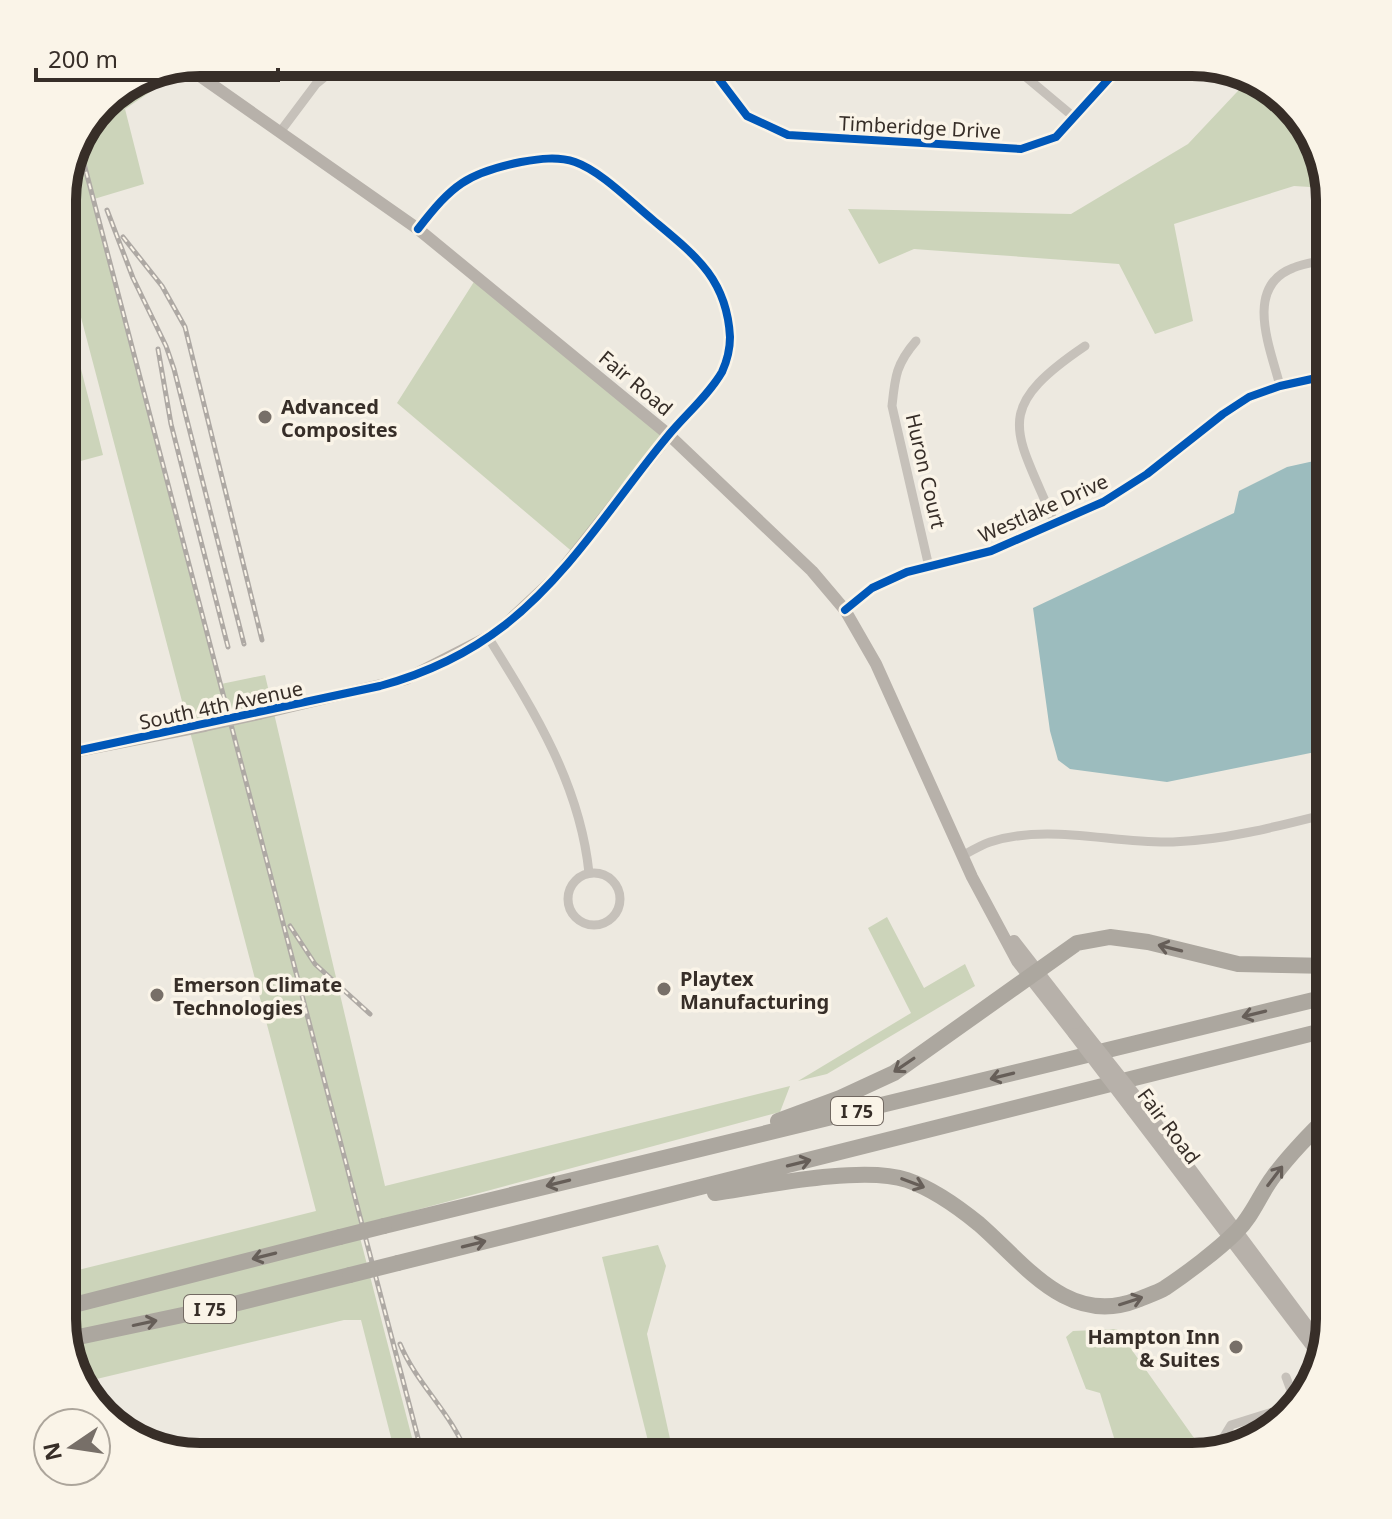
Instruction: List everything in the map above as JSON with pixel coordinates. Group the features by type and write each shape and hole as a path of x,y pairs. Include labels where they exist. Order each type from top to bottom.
{"highway":[{"path":"612,1170 768,1124 840,1098 894,1073 1077,943 1110,937 1148,942 1238,964 1316,966"},
{"name":"I 75","path":"76,1304 384,1226 1316,999"},
{"name":"I 75","path":"78,1337 230,1305 1316,1033"},
{"path":"587,1216 687,1197 807,1180 875,1175 905,1179 937,1193 979,1224 1058,1294 1099,1306 1123,1305 1162,1290 1233,1235 1273,1176 1316,1129"}],"main road":[{"name":"Fair Road","path":"201,76 418,229 669,435 812,571 845,610 876,664 962,856 993,913 1034,975 1139,1109 1313,1347"},
{"name":"South 4th Avenue","path":"76,751 259,714 406,679 488,637 557,576 669,435"},
{"name":"Fair Road","path":"1233,1235 1315,1337"}],"street":[{"path":"280,132 316,84 326,76"},
{"name":"Timberidge Drive","path":"719,76 747,116 788,135 1021,149 1056,137 1112,76"},
{"path":"1025,76 1075,118"},
{"path":"418,229 441,199 462,181 488,169 545,157 576,162 651,218 711,274 726,305 730,340 729,354 717,379 669,435"},
{"path":"1280,386 1262,316 1265,298 1279,277 1291,268 1316,262"},
{"name":"Huron Court","path":"916,341 902,357 892,406 929,567"},
{"path":"1055,524 1020,439 1017,422 1031,389 1053,368 1085,346"},
{"name":"Westlake Drive","path":"845,610 872,588 907,572 991,551 1103,502 1147,474 1249,397 1316,378"},
{"path":"488,637 545,730 577,806 589,873"},
{"path":"962,856 989,842 1022,835 1067,834 1174,842 1231,836 1316,816"},
{"path":"589,873 608,876 619,891 619,909 608,922 600,925 581,922 569,907 570,889 581,876 589,873"},
{"path":"1286,1377 1291,1392"},
{"path":"1222,1439 1231,1425 1275,1411"}],"green space":[{"path":"166,81 125,109 144,184 94,199 221,684 265,675 385,1186 790,1086 780,1112 357,1226 413,1443 392,1443 361,1320 344,1320 93,1380 78,1343 76,1271 316,1211 76,298 76,192 80,168 89,145 118,107 138,93"},
{"path":"1241,87 1274,107 1290,125 1303,145 1315,187 1294,186 1174,224 1193,321 1155,334 1119,264 914,249 879,264 848,209 1071,214 1188,144"},
{"path":"477,277 669,435 575,554 397,403"},
{"path":"76,349 103,455 76,462"},
{"path":"887,917 924,988 965,964 975,986 827,1074 798,1081 911,1013 868,928"},
{"path":"658,1245 666,1266 647,1334 671,1443 648,1443 602,1257"},
{"path":"1117,1329 1197,1443 1116,1443 1100,1393 1086,1389 1066,1337 1073,1331"}],"water":[{"path":"1314,461 1316,464 1316,752 1167,782 1070,769 1058,760 1050,731 1033,608 1234,513 1239,491 1287,467"}],"railway":[{"path":"83,160 419,1443"},
{"path":"107,210 133,278 174,369 244,644"},
{"path":"123,237 162,286 185,327 262,640"},
{"path":"158,349 171,424 228,647"},
{"path":"290,926 315,964 370,1014"},
{"path":"400,1344 462,1443"}],"cycle path":[{"path":"718,76 747,116 788,135 1021,149 1056,137 1111,76"},
{"path":"76,751 380,686 429,669 476,645 528,605 571,560 722,372 730,337 728,317 723,299 706,270 616,188 585,166 568,160 548,159 487,171 451,191 418,229"},
{"path":"845,610 872,588 907,572 991,551 1103,502 1147,474 1249,397 1316,378"}],"place":[{"name":"Advanced Composites","path":"265,417"},
{"name":"Playtex Manufacturing","path":"664,989"},
{"name":"Emerson Climate Technologies","path":"157,995"},
{"name":"Hampton Inn & Suites","path":"1236,1347"}]}
